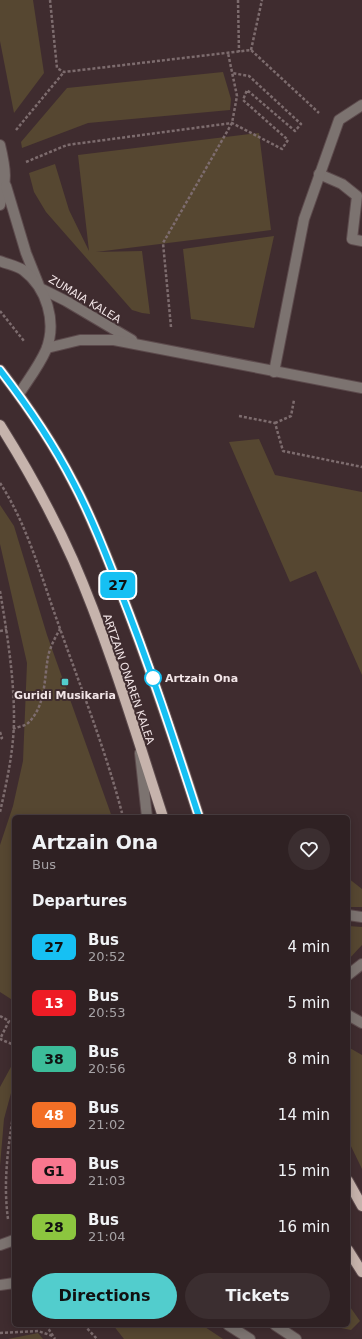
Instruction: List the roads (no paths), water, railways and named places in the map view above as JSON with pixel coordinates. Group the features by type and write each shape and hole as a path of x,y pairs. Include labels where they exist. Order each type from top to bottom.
{"main road":[{"name":"ARTZAIN ONAREN KALEA","path":"0,370 19,394 74,482 105,552 140,640 198,815"},
{"name":"ARTZAIN ONAREN KALEA","path":"0,425 31,474 73,561 110,656 162,815"},
{"path":"350,1185 362,1206"},
{"path":"350,1253 362,1272"}],"street":[{"path":"274,372 304,219 339,120 362,105"},
{"path":"0,145 5,168 6,186 0,205"},
{"path":"319,174 342,184 357,196 352,239 362,241"},
{"name":"ZUMAIA KALEA","path":"6,186 26,253 40,288 66,300 122,335 147,348"},
{"path":"0,261 22,269 40,288 47,302 50,317 50,333 46,348 41,360 19,394"},
{"name":"ZUMAIA KALEA","path":"46,348 80,340 114,340 147,348 362,388"},
{"path":"139,743 146,815"},
{"path":"350,915 362,917"},
{"path":"350,973 362,964"},
{"path":"350,1016 362,1023"},
{"path":"0,1245 12,1240"},
{"path":"0,1286 12,1283"},
{"path":"231,1327 250,1339"},
{"path":"278,1327 296,1339"}],"place":[{"name":"Artzain Ona","path":"153,678"},
{"name":"Guridi Musikaria","path":"65,682"}]}
